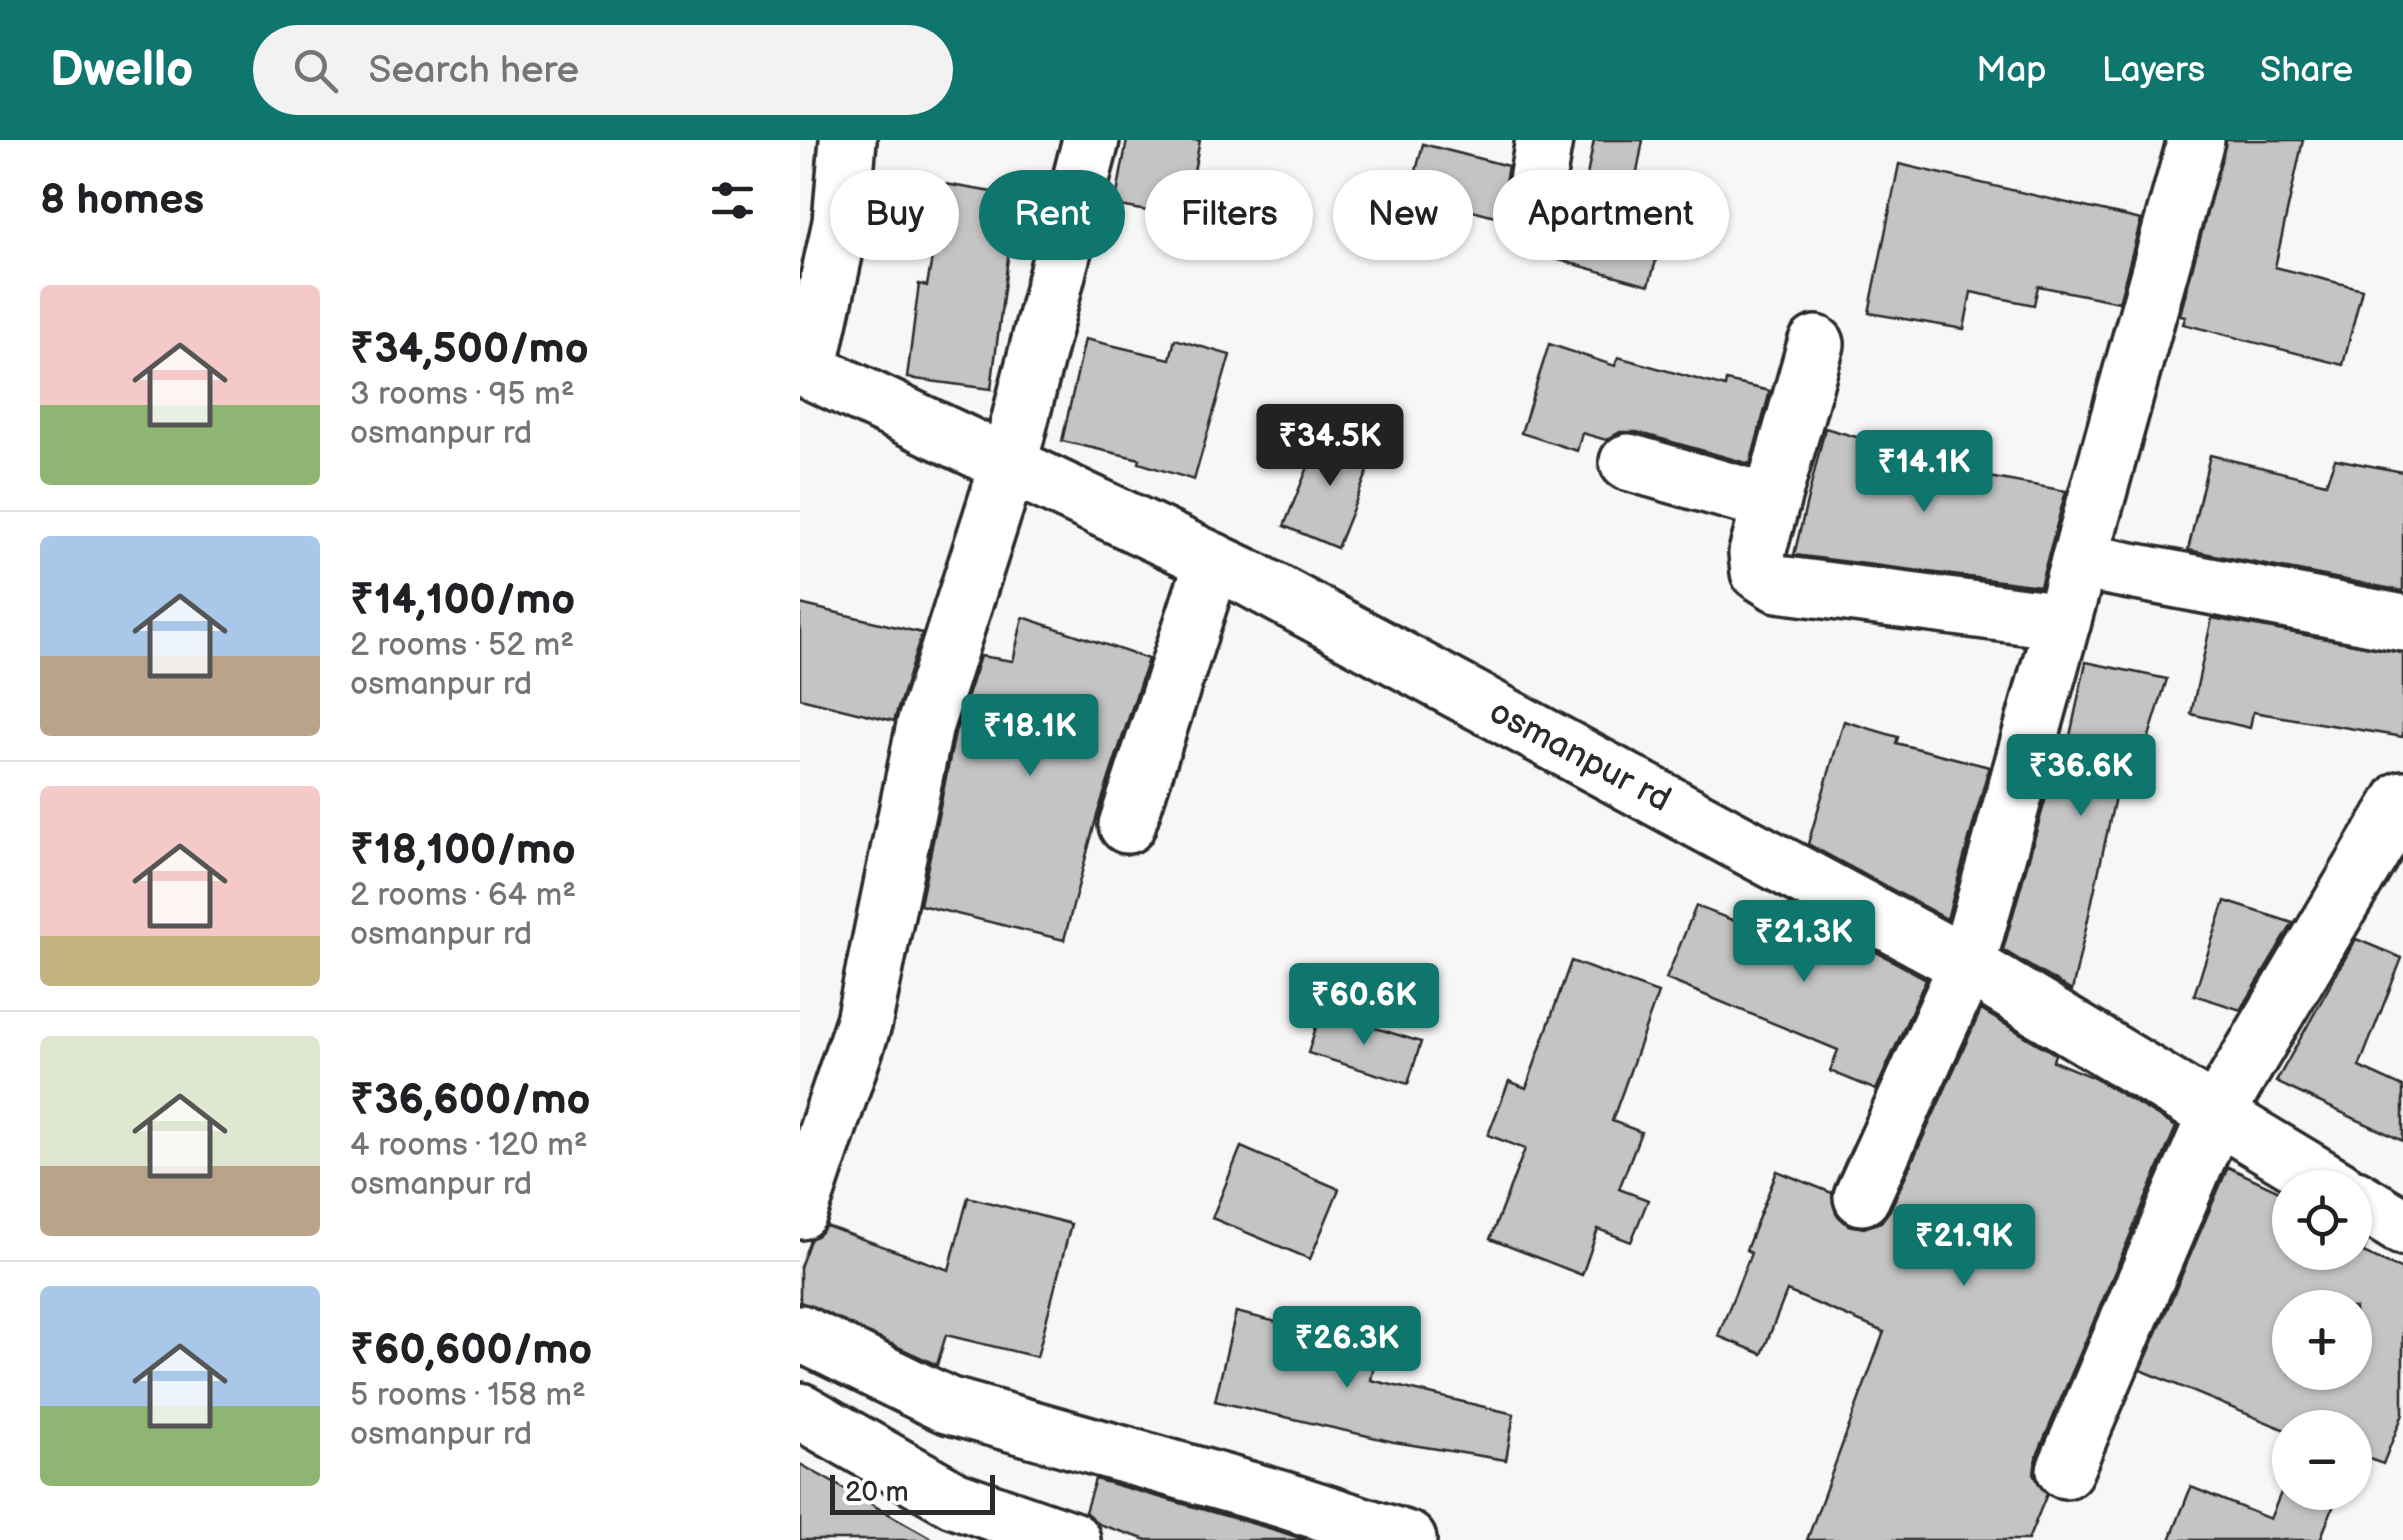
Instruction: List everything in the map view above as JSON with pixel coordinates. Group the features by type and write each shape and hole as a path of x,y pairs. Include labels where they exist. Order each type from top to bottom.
{"street":[{"path":"804,368 841,222 848,140"},
{"path":"800,1211 810,1146 864,1021 924,726 1009,463 1091,140"},
{"path":"1539,170 1544,140"},
{"path":"1862,1197 1967,965 2196,140"},
{"path":"1816,344 1758,552 1760,572 1778,584 2063,621"},
{"name":"osmanpur rd","path":"804,368 1214,561 1967,965 2308,1170"},
{"path":"1628,462 1772,503"},
{"path":"1126,824 1214,561"},
{"path":"2079,562 2403,622"},
{"path":"2064,1470 2216,1114 2403,799"},
{"path":"2372,1208 2403,1227"},
{"path":"800,1334 947,1405 1280,1499 1408,1540"},
{"path":"800,1411 954,1499 1072,1540"}],"building":[{"path":"1127,140 1200,140 1194,170 1145,170 1145,211 1125,207 1125,170 1121,170"},
{"path":"1594,140 1643,140 1638,170 1588,170"},
{"path":"2226,140 2303,140 2275,267 2362,289 2343,365 2183,324 2186,316 2180,315"},
{"path":"1423,144 1508,166 1507,170 1493,170 1493,215 1473,210 1473,170 1416,170"},
{"path":"1899,164 2141,220 2119,302 2038,286 2034,305 1971,292 1964,329 1869,313"},
{"path":"959,186 979,190 979,260 1008,260 991,389 907,378 919,284 927,286 932,260 959,260"},
{"path":"1559,260 1656,260 1649,285"},
{"path":"1085,339 1170,359 1175,339 1230,355 1194,480 1139,463 1140,459 1062,441"},
{"path":"1549,344 1615,366 1618,357 1725,387 1726,381 1770,391 1750,464 1637,432 1620,432 1606,440 1582,433 1577,451 1521,433"},
{"path":"1825,428 1930,458 1928,466 2066,491 2040,586 1794,555"},
{"path":"1323,430 1376,451 1337,548 1284,526"},
{"path":"2210,455 2326,483 2335,459 2403,472 2403,591 2188,550"},
{"path":"800,604 922,633 894,721 800,698"},
{"path":"1023,617 1148,659 1097,815 1064,940 920,905 955,733 980,656 1013,661"},
{"path":"2212,618 2403,653 2403,737 2253,712 2250,728 2191,714"},
{"path":"2086,662 2167,679 2137,775 2121,770 2072,991 2003,950 2050,783 2055,784 2070,736"},
{"path":"1844,721 1898,737 1896,743 1989,767 1947,919 1808,844"},
{"path":"2225,901 2293,923 2241,1010 2194,995"},
{"path":"1789,905 1926,979 1876,1090 1830,1071 1838,1050 1666,979 1696,906 1779,938"},
{"path":"2356,939 2402,958 2359,1067 2403,1087 2403,1141 2276,1082"},
{"path":"1571,961 1658,993 1612,1121 1641,1132 1619,1189 1648,1200 1631,1242 1598,1229 1582,1275 1490,1239 1525,1149 1488,1135 1509,1081 1526,1088"},
{"path":"1981,1010 2055,1054 2053,1061 2092,1077 2176,1127 2036,1458 2034,1475 2047,1494 2028,1540 1807,1540 1884,1332 1787,1291 1762,1354 1718,1336 1751,1253 1746,1250 1777,1171 1832,1193 1836,1214 1848,1225 1864,1228 1881,1222 1890,1210"},
{"path":"1321,1011 1421,1042 1408,1084 1308,1053"},
{"path":"1241,1147 1339,1189 1310,1259 1212,1218"},
{"path":"2228,1167 2272,1188 2272,1270 2372,1270 2372,1257 2403,1270 2403,1414 2383,1464 2372,1460 2372,1410 2272,1410 2272,1425 2141,1370"},
{"path":"968,1197 1071,1224 1037,1357 946,1335 937,1365 800,1302 800,1267 810,1240 826,1226 949,1270"},
{"path":"1236,1312 1378,1347 1371,1380 1514,1414 1506,1460 1394,1442 1215,1401"},
{"path":"800,1464 935,1540 800,1540"},
{"path":"1095,1479 1306,1540 1147,1540 1098,1524 1085,1512"},
{"path":"2191,1487 2270,1519 2274,1510 2332,1510 2320,1540 2170,1540"}]}
